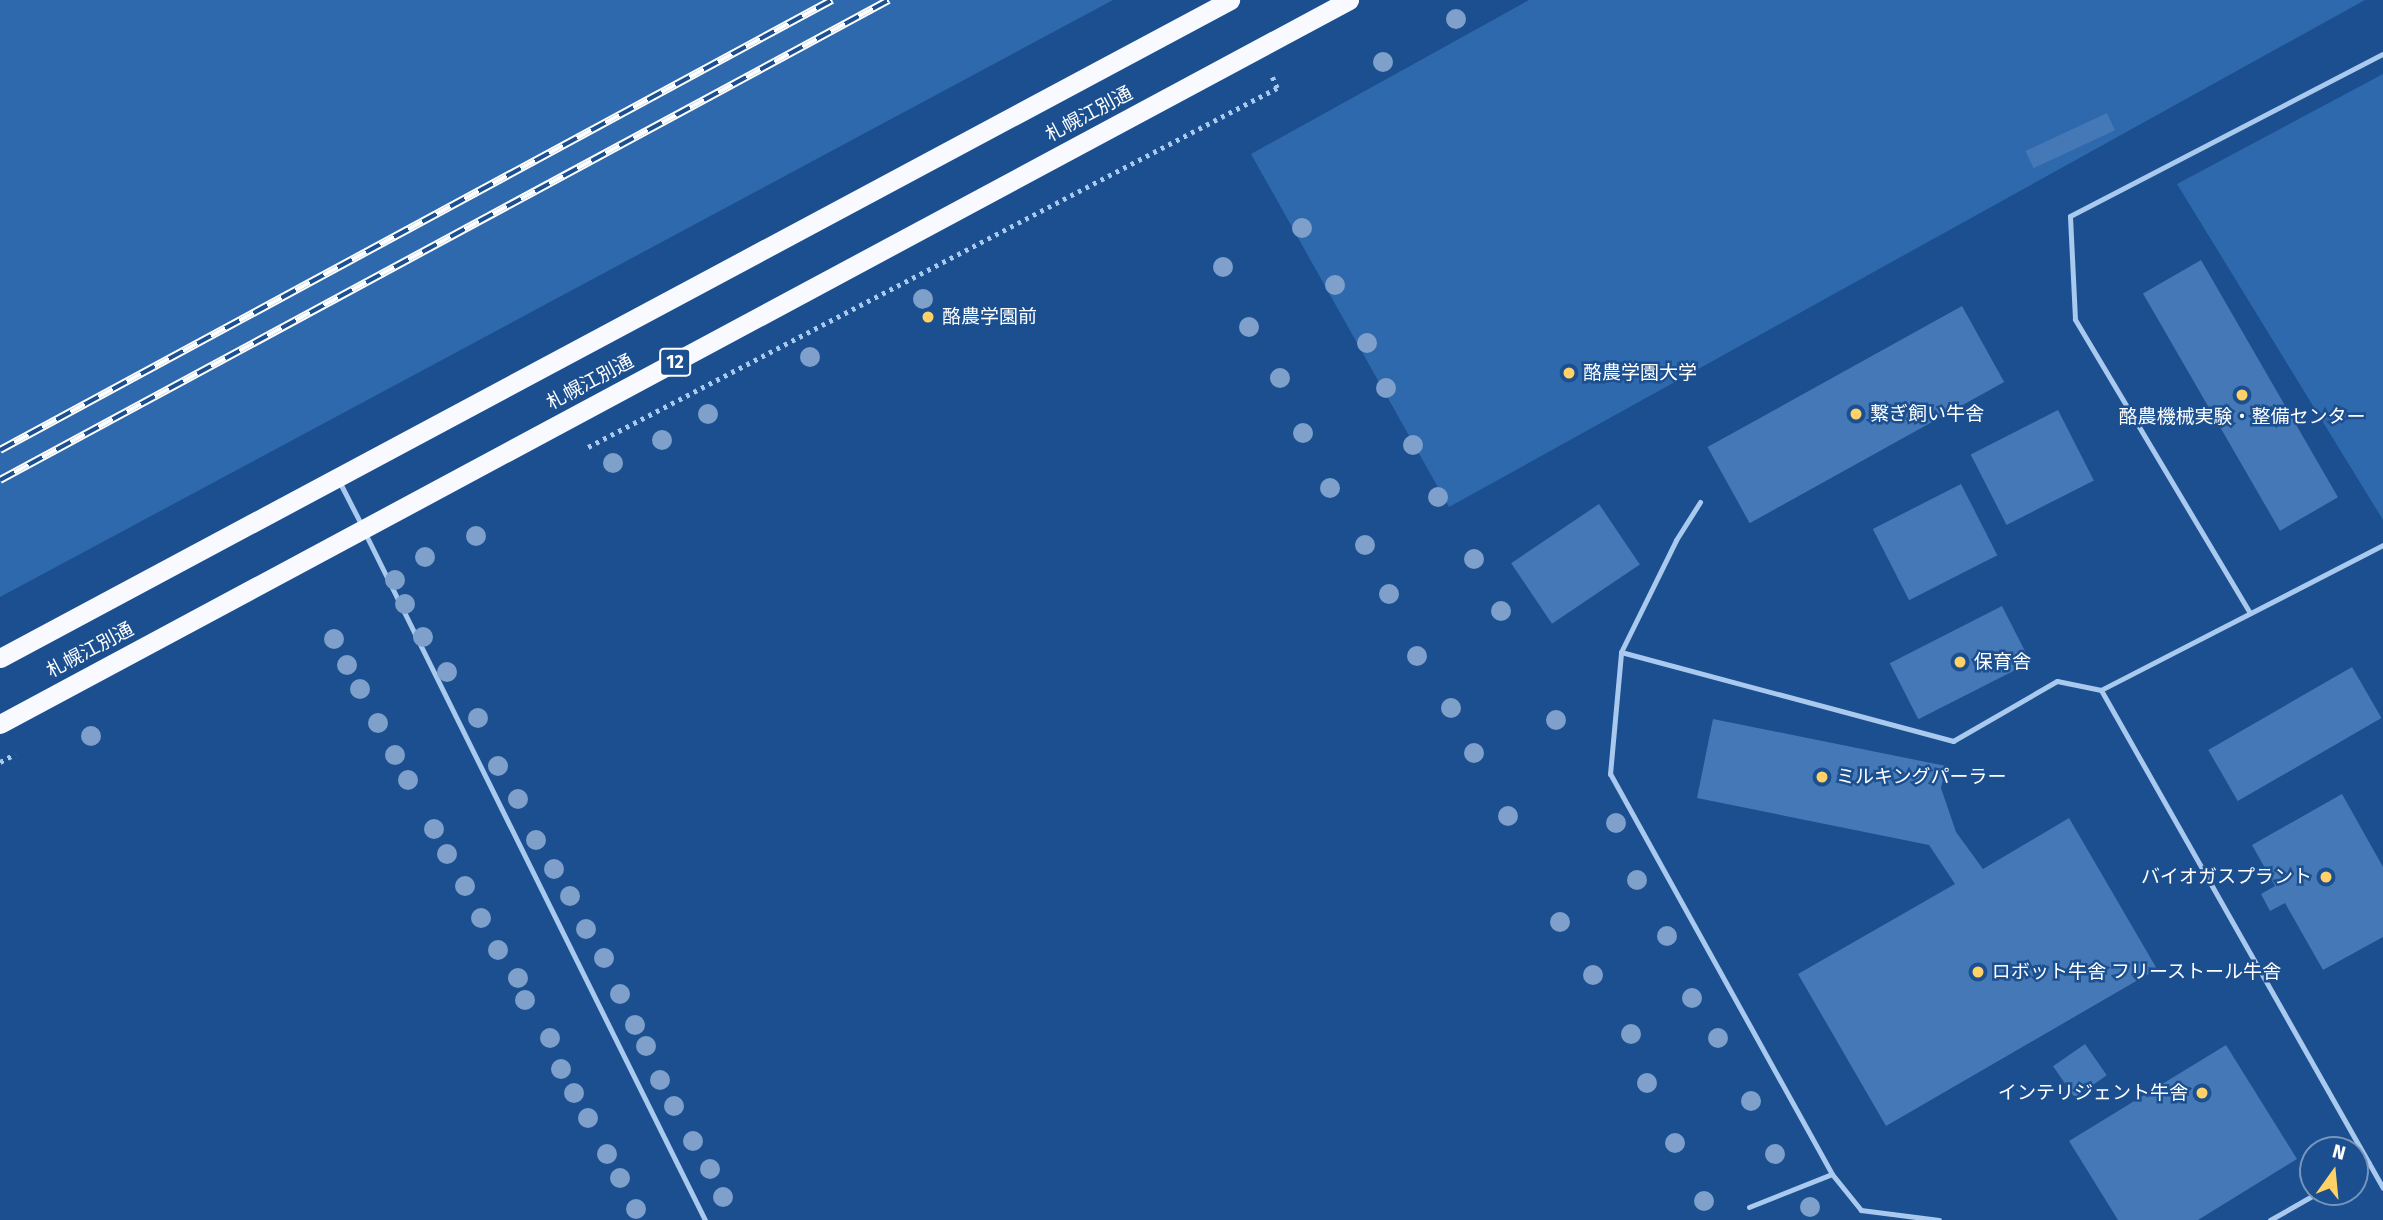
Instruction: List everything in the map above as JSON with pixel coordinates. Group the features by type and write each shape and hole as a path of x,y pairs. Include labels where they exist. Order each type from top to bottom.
{"highway":[{"name":"札幌江別通","path":"0,658 1230,0"},
{"name":"札幌江別通","path":"0,724 1349,0"}],"lane":[{"path":"2250,613 2075,319 2070,216 2383,54"},
{"path":"337,477 705,1220"},
{"path":"1700,502 1676,540 1621,652 1609,774 1832,1174 1861,1210 1939,1220"},
{"path":"1621,652 1953,741 2056,681 2101,690 2383,545"},
{"path":"2101,690 2354,1136"},
{"path":"2369,1163 2383,1188"},
{"path":"1749,1207 1832,1174"},
{"path":"2270,1220 2299,1203"}],"path":[{"path":"586,448 1277,88"},
{"path":"0,762 24,749"}],"shaded area":[{"path":"0,0 1113,0 0,597"},
{"path":"1529,0 2365,0 1449,507 1251,154"},
{"path":"2383,74 2383,520 2177,184"}],"building":[{"path":"2107,113 2115,130 2033,168 2025,151"},
{"name":"酪農機械実験・整備センター","path":"2201,260 2338,497 2280,531 2143,294"},
{"name":"繋ぎ飼い牛舎","path":"1962,306 2004,382 1750,523 1707,447"},
{"path":"2058,410 2094,480 2007,525 1971,454"},
{"path":"1961,484 1997,555 1909,600 1873,529"},
{"path":"1599,504 1640,565 1552,624 1511,563"},
{"name":"保育舎","path":"2002,606 2031,662 1918,719 1890,663"},
{"path":"2352,667 2382,718 2238,801 2208,750"},
{"name":"ロボット牛舎 フリーストール牛舎","path":"1713,719 1946,766 1941,788 1956,832 1983,869 2069,818 2157,969 1886,1126 1798,974 1955,884 1929,845 1697,798"},
{"name":"バイオガスプラント","path":"2342,794 2383,867 2383,937 2323,970 2285,903 2270,911 2261,894 2275,886 2252,845"},
{"path":"2085,1044 2107,1075 2075,1097 2053,1066"},
{"name":"インテリジェント牛舎","path":"2226,1045 2297,1159 2198,1220 2118,1220 2069,1141"}],"railway":[{"path":"0,450 832,0"},
{"path":"0,480 889,0"}],"place":[{"name":"酪農学園前","path":"928,317"},
{"name":"酪農学園大学","path":"1569,373"},
{"name":"酪農機械実験・整備センター","path":"2242,395"},
{"name":"繋ぎ飼い牛舎","path":"1856,414"},
{"name":"保育舎","path":"1960,662"},
{"name":"ミルキングパーラー","path":"1822,777"},
{"name":"バイオガスプラント","path":"2326,877"},
{"name":"ロボット牛舎 フリーストール牛舎","path":"1978,972"},
{"name":"インテリジェント牛舎","path":"2202,1093"}]}
